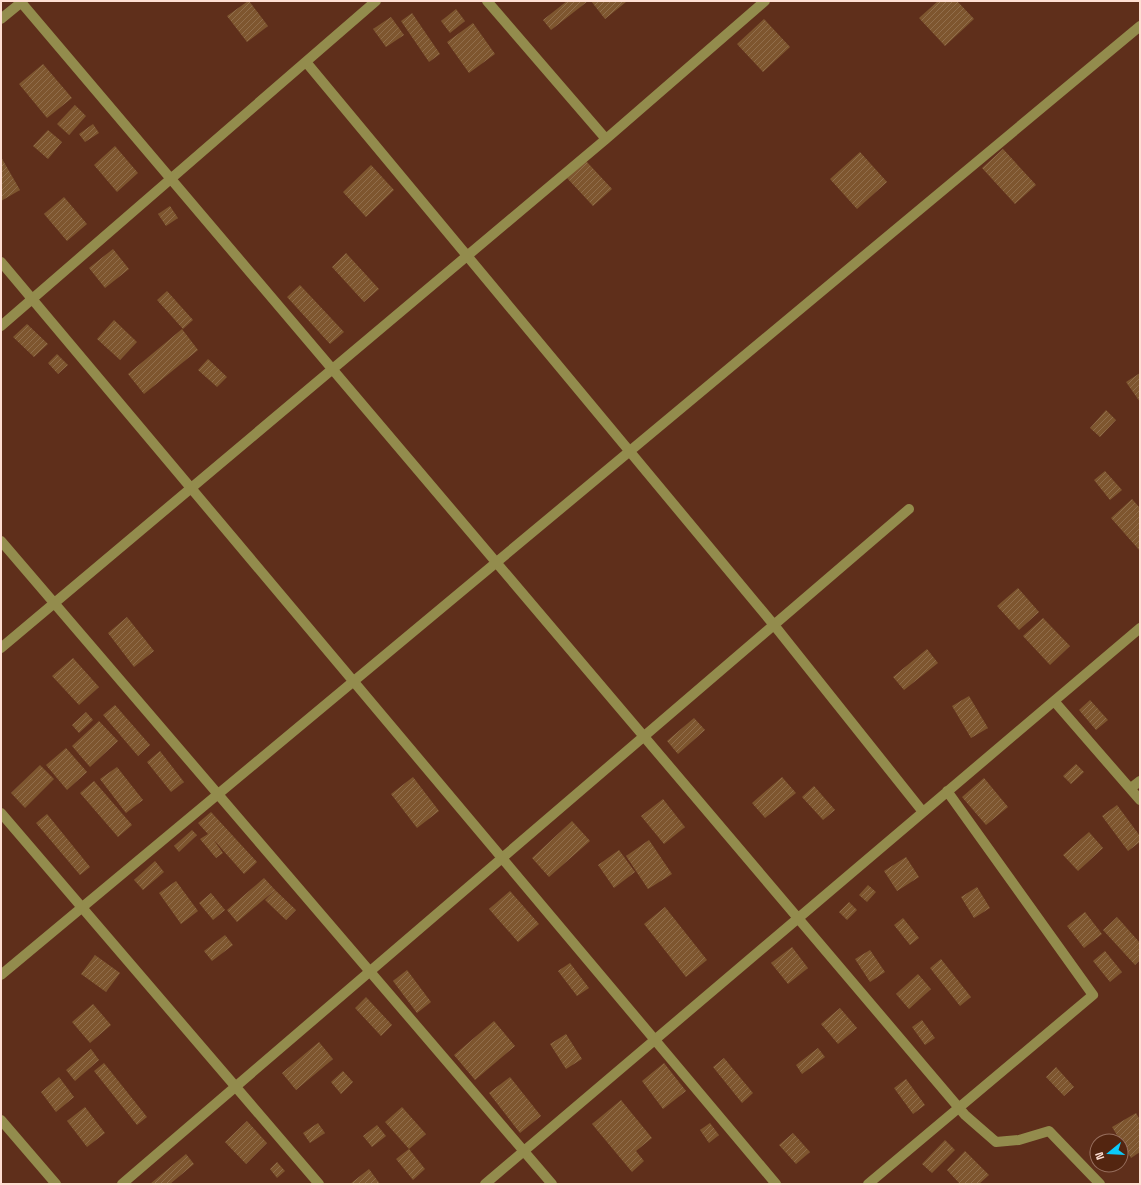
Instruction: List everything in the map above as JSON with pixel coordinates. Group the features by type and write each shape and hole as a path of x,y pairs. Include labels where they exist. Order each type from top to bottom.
{"street":[{"path":"1,19 21,1 959,1108 996,1142 1019,1140 1049,1131 1100,1184"},
{"path":"1,326 376,1"},
{"path":"487,1 606,139"},
{"path":"1,648 606,139 765,1"},
{"path":"1,975 1140,26"},
{"path":"306,62 774,625 923,812"},
{"path":"1,262 776,1184"},
{"path":"122,1184 909,509"},
{"path":"1,541 552,1184"},
{"path":"485,1184 1140,628"},
{"path":"1054,701 1140,800"},
{"path":"1130,788 1140,781"},
{"path":"868,1184 1092,995 947,791"},
{"path":"1,813 319,1184"},
{"path":"1,1120 56,1184"}],"building":[{"path":"248,1 268,26 247,42 227,16"},
{"path":"567,1 588,1 551,30 543,20"},
{"path":"591,1 625,1 626,2 605,19"},
{"path":"938,1 957,1 974,19 945,46 919,18"},
{"path":"456,9 465,21 450,33 441,21"},
{"path":"412,13 440,54 429,62 401,21"},
{"path":"391,17 404,35 386,47 373,29"},
{"path":"764,19 790,47 763,72 737,44"},
{"path":"473,23 495,54 469,73 447,42"},
{"path":"43,64 72,98 47,118 19,84"},
{"path":"75,105 86,116 69,135 57,124"},
{"path":"93,124 99,133 85,142 79,134"},
{"path":"48,130 62,142 48,159 33,146"},
{"path":"115,146 138,173 117,192 94,165"},
{"path":"1003,149 1036,185 1015,204 982,168"},
{"path":"860,152 887,182 857,209 830,179"},
{"path":"1,157 20,190 1,201"},
{"path":"586,161 612,189 593,206 567,178"},
{"path":"371,165 394,190 366,217 343,192"},
{"path":"64,197 87,224 67,241 44,214"},
{"path":"170,206 178,218 166,226 158,214"},
{"path":"113,249 129,269 105,288 89,268"},
{"path":"346,253 379,289 364,302 332,267"},
{"path":"300,285 344,332 330,344 287,297"},
{"path":"167,291 193,320 183,329 157,300"},
{"path":"114,320 137,342 120,360 97,339"},
{"path":"27,324 48,344 34,357 13,337"},
{"path":"182,329 198,350 144,394 128,374"},
{"path":"57,354 68,365 58,374 48,363"},
{"path":"208,359 227,377 217,387 198,370"},
{"path":"1140,373 1140,402 1126,382"},
{"path":"1106,410 1116,420 1100,437 1090,428"},
{"path":"1105,471 1122,490 1110,500 1094,480"},
{"path":"1132,499 1140,508 1140,551 1111,518"},
{"path":"1018,588 1039,612 1019,630 997,606"},
{"path":"127,617 154,651 134,667 108,633"},
{"path":"1043,618 1070,646 1050,665 1023,636"},
{"path":"927,649 938,663 904,690 893,677"},
{"path":"73,658 99,687 79,705 52,676"},
{"path":"969,696 988,728 971,738 952,706"},
{"path":"1090,700 1108,720 1096,730 1079,710"},
{"path":"115,705 150,745 138,756 103,715"},
{"path":"86,712 93,720 79,733 72,725"},
{"path":"694,718 705,730 678,754 667,741"},
{"path":"99,721 118,741 90,767 72,746"},
{"path":"66,748 87,772 67,790 46,765"},
{"path":"160,751 184,782 171,792 147,762"},
{"path":"1076,764 1084,772 1071,784 1063,776"},
{"path":"40,765 54,779 25,808 11,793"},
{"path":"117,767 143,800 126,813 100,779"},
{"path":"413,777 439,811 417,828 391,794"},
{"path":"782,777 796,793 765,818 752,803"},
{"path":"984,778 1008,807 986,825 962,797"},
{"path":"94,781 132,825 118,837 80,793"},
{"path":"814,786 835,810 823,820 802,797"},
{"path":"663,799 685,827 664,844 641,816"},
{"path":"1117,805 1140,836 1140,842 1128,851 1102,816"},
{"path":"211,812 257,862 244,874 213,839 223,853 216,858 200,839 208,834 198,823"},
{"path":"47,814 90,867 80,875 36,823"},
{"path":"572,821 590,841 549,877 532,858"},
{"path":"192,830 197,835 179,852 174,846"},
{"path":"1089,832 1103,848 1078,871 1063,855"},
{"path":"649,840 672,874 648,889 626,856"},
{"path":"619,850 635,872 614,888 598,865"},
{"path":"906,857 919,877 897,891 884,871"},
{"path":"155,861 164,872 143,890 134,880"},
{"path":"264,878 275,890 237,922 227,910"},
{"path":"176,881 198,911 181,924 159,893"},
{"path":"868,885 876,892 867,902 859,895"},
{"path":"977,887 990,908 974,918 961,897"},
{"path":"275,890 296,910 286,920 265,900"},
{"path":"510,891 539,924 518,942 489,909"},
{"path":"211,893 225,910 213,920 199,903"},
{"path":"849,902 857,910 847,920 839,912"},
{"path":"665,907 707,960 686,977 644,924"},
{"path":"1085,912 1102,934 1084,948 1067,926"},
{"path":"1117,917 1140,943 1140,960 1135,965 1103,930"},
{"path":"903,918 919,938 910,945 894,925"},
{"path":"225,935 233,945 212,961 204,951"},
{"path":"792,947 808,968 788,984 771,963"},
{"path":"870,950 885,972 870,982 855,959"},
{"path":"1105,951 1122,972 1110,982 1093,961"},
{"path":"95,955 120,973 106,992 81,974"},
{"path":"941,959 971,997 960,1006 930,968"},
{"path":"570,963 589,988 577,996 558,971"},
{"path":"407,970 431,1002 417,1013 393,981"},
{"path":"918,974 931,989 909,1009 896,994"},
{"path":"366,997 392,1025 381,1036 355,1008"},
{"path":"93,1004 111,1025 90,1043 72,1022"},
{"path":"840,1008 857,1028 838,1044 821,1024"},
{"path":"922,1020 935,1038 925,1045 912,1027"},
{"path":"494,1021 515,1046 475,1080 454,1055"},
{"path":"566,1034 582,1059 566,1069 550,1044"},
{"path":"319,1042 333,1059 296,1090 282,1073"},
{"path":"818,1048 825,1057 802,1074 796,1065"},
{"path":"91,1049 99,1060 75,1081 66,1070"},
{"path":"724,1058 753,1093 742,1103 713,1067"},
{"path":"104,1063 147,1117 137,1125 94,1071"},
{"path":"664,1063 686,1091 663,1109 642,1081"},
{"path":"1056,1067 1074,1087 1064,1096 1046,1077"},
{"path":"343,1071 353,1082 341,1094 331,1082"},
{"path":"59,1077 74,1097 56,1112 41,1092"},
{"path":"510,1077 541,1116 520,1133 489,1093"},
{"path":"906,1079 925,1105 913,1114 894,1088"},
{"path":"621,1100 652,1138 636,1151 644,1161 632,1172 592,1124"},
{"path":"85,1107 105,1133 87,1147 67,1121"},
{"path":"402,1107 426,1134 409,1149 385,1122"},
{"path":"1136,1113 1140,1120 1140,1152 1131,1158 1129,1155 1129,1133 1116,1133 1112,1127"},
{"path":"247,1121 267,1143 246,1164 225,1142"},
{"path":"318,1123 325,1133 310,1143 303,1133"},
{"path":"710,1123 719,1135 709,1143 700,1130"},
{"path":"377,1125 386,1136 372,1147 363,1136"},
{"path":"793,1133 810,1152 796,1164 779,1145"},
{"path":"945,1140 955,1150 932,1173 922,1164"},
{"path":"409,1149 425,1169 413,1180 396,1159"},
{"path":"965,1151 989,1175 979,1184 960,1184 947,1170"},
{"path":"186,1154 194,1164 170,1184 150,1184"},
{"path":"277,1162 285,1171 277,1178 270,1169"},
{"path":"369,1169 380,1184 350,1184"}]}
